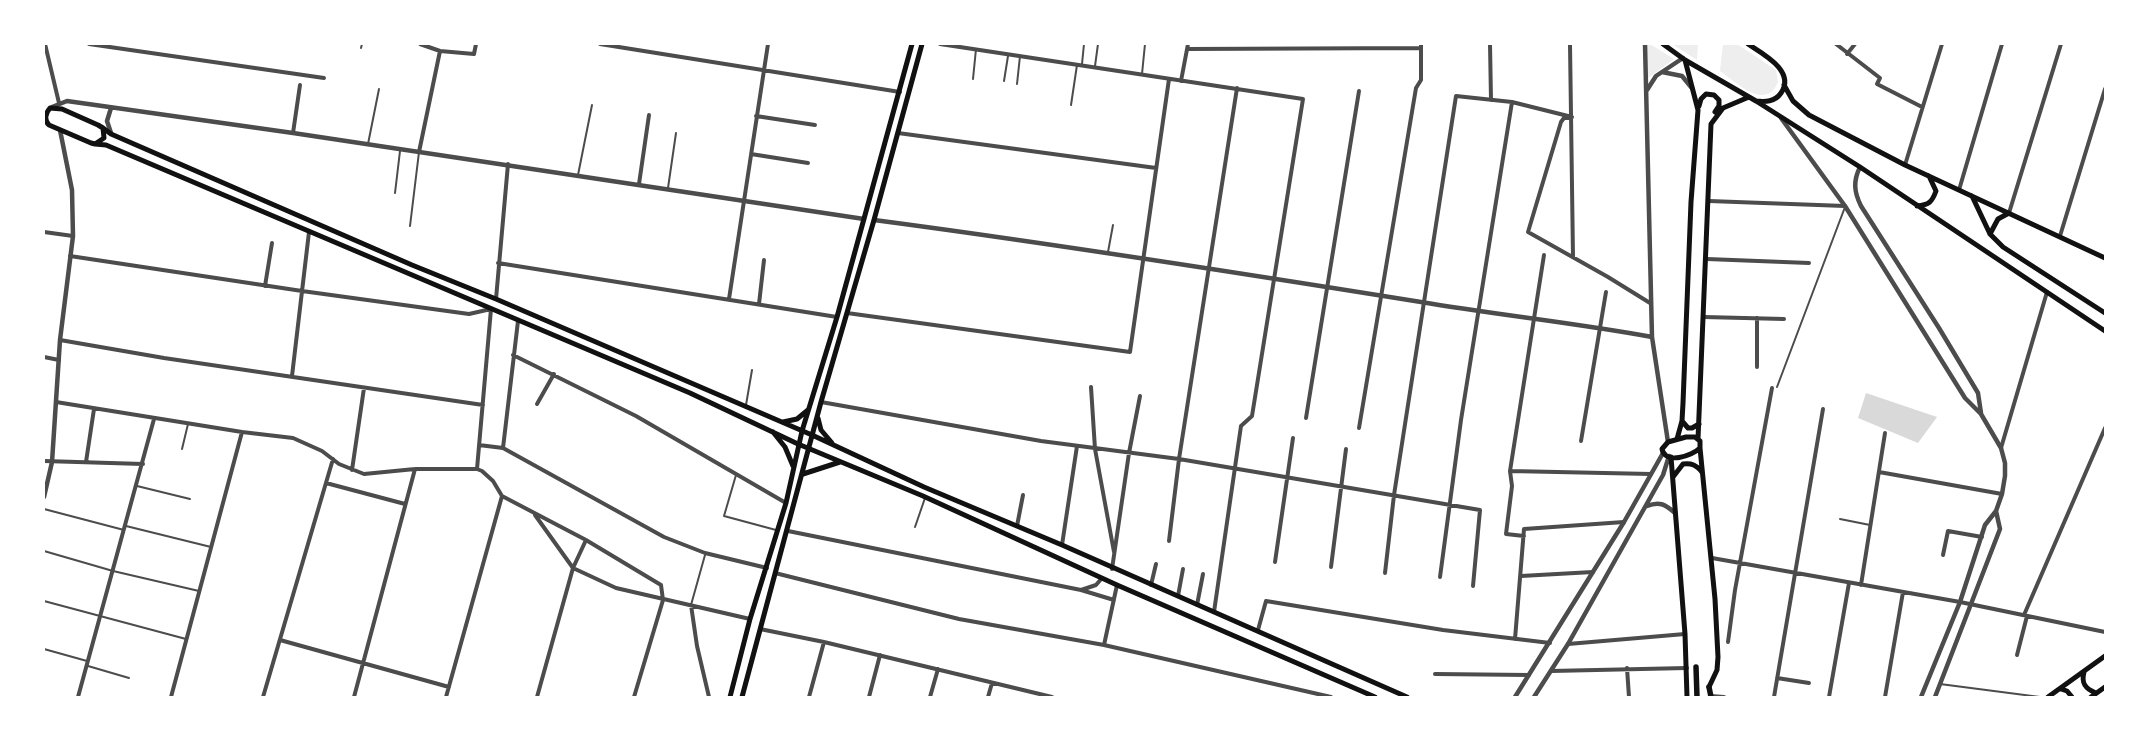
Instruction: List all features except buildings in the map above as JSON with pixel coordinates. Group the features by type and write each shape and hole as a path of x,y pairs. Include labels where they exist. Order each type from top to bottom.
{"main road":[{"path":"730,697 750,619 786,503 798,444 837,316 912,44"},
{"path":"742,697 788,531 808,448 874,220 922,44"},
{"path":"1663,44 1684,59 1777,113 2105,331"},
{"path":"1748,44 1775,63 1785,78 1784,86 1776,98 1768,101 1756,101"},
{"path":"1684,59 1698,110"},
{"path":"1784,86 1793,101 1809,115 1905,165 2105,258"},
{"path":"1677,439 1682,421 1691,202 1698,110 1701,99 1710,93 1717,97 1719,106 1713,115 1711,124 1707,259 1698,439 1701,445 1712,558 1718,657 1717,670 1709,687 1710,696"},
{"path":"1711,124 1723,108 1749,97"},
{"path":"1375,697 1361,695 925,497 798,444 763,426 518,320 106,145 95,144 60,130 45,121 48,107 62,109 103,128 111,134 403,262 496,299 812,435 924,487 1258,630 1408,697"},
{"path":"95,144 104,138 103,128"},
{"path":"1917,206 1926,205 1932,201 1936,191 1929,176"},
{"path":"1971,196 1990,234 2003,247 2105,313"},
{"path":"1990,234 1998,219 2009,213"},
{"path":"782,423 797,419 808,409"},
{"path":"818,414 822,430 834,445"},
{"path":"763,426 768,421 767,416"},
{"path":"1682,421 1688,428 1698,425 1700,421"},
{"path":"771,430 785,447 794,468"},
{"path":"1698,439 1692,437 1677,439 1668,442 1662,449 1663,453 1670,457 1690,455 1700,448"},
{"path":"1670,457 1685,634 1687,697"},
{"path":"803,474 831,463 842,462"},
{"path":"1672,479 1675,472 1683,464 1697,466 1703,473"},
{"path":"2048,697 2105,656"},
{"path":"1696,667 1697,697"},
{"path":"2084,671 2082,678 2084,686 2089,691 2096,693"},
{"path":"1361,695 1367,680"},
{"path":"2091,697 2105,687"},
{"path":"2061,689 2067,691 2072,697"}],"street":[{"path":"45,44 59,103"},
{"path":"89,44 324,78"},
{"path":"420,44 440,51 474,54 476,44"},
{"path":"600,44 900,92"},
{"path":"729,299 768,44"},
{"path":"940,44 1303,99 1252,416 1241,426 1214,612"},
{"path":"1490,44 1490,100"},
{"path":"1570,44 1573,257"},
{"path":"1645,44 1650,303 1652,337 1668,442"},
{"path":"1836,44 1880,78 1877,84 1922,107"},
{"path":"1847,54 1855,44"},
{"path":"1905,165 1942,44"},
{"path":"1959,190 2002,44"},
{"path":"2009,213 2061,44"},
{"path":"1181,81 1187,46 1421,46 1421,80 1416,88 1359,428"},
{"path":"419,152 440,51"},
{"path":"1647,90 1651,81 1661,72 1684,59"},
{"path":"1661,72 1682,76 1694,90"},
{"path":"847,313 1130,352 1145,260 1169,79"},
{"path":"293,133 300,85"},
{"path":"1169,541 1179,459 1237,88"},
{"path":"2060,236 2105,89"},
{"path":"1306,418 1359,91"},
{"path":"1385,573 1394,495 1456,96 1512,102 1572,117"},
{"path":"48,107 67,101 508,164 864,219"},
{"path":"1440,577 1478,311 1512,102"},
{"path":"111,108 107,121 111,134"},
{"path":"1777,113 1845,206 1965,398 1981,414 2001,448 2005,463 2002,494 1996,511 1986,526 1960,602 1921,697"},
{"path":"639,184 649,115"},
{"path":"756,116 815,124"},
{"path":"1572,117 1564,118 1561,122 1528,232 1650,303"},
{"path":"44,497 52,462 60,340 73,236 72,190 60,130"},
{"path":"898,133 1156,168"},
{"path":"750,154 808,163"},
{"path":"496,299 508,164"},
{"path":"1860,167 1854,184 1859,201 1978,393 1981,414"},
{"path":"1709,201 1845,206"},
{"path":"874,220 1423,303 1600,327 1652,337"},
{"path":"44,232 73,236"},
{"path":"292,376 310,232"},
{"path":"265,286 272,244"},
{"path":"1524,536 1506,534 1512,486 1510,471 1544,255"},
{"path":"70,256 302,292 469,314 491,309 477,469"},
{"path":"1707,259 1809,263"},
{"path":"759,304 764,260"},
{"path":"498,263 837,316"},
{"path":"1582,441 1606,292"},
{"path":"2001,448 2047,292"},
{"path":"1704,317 1784,319"},
{"path":"1756,367 1757,318"},
{"path":"503,448 518,320"},
{"path":"60,340 164,358 483,405"},
{"path":"514,355 636,416 786,503"},
{"path":"44,357 59,360"},
{"path":"537,404 554,374"},
{"path":"1091,387 1095,449 1115,556"},
{"path":"352,470 364,388"},
{"path":"1728,642 1772,388"},
{"path":"1112,568 1129,453 1140,396"},
{"path":"56,402 154,419 293,438 310,444 332,459 364,474 415,470 477,469 482,471 493,481 502,496 586,540 661,585 663,600 634,697"},
{"path":"821,402 1095,449 1179,459 1288,478 1342,485 1480,510 1473,586"},
{"path":"86,462 94,409"},
{"path":"1774,697 1823,409"},
{"path":"78,697 154,419"},
{"path":"2017,655 2026,616 2105,428"},
{"path":"171,697 242,432"},
{"path":"1861,585 1885,433"},
{"path":"1275,562 1293,438"},
{"path":"479,445 503,448 664,537 705,553 767,568"},
{"path":"1062,545 1077,446"},
{"path":"1331,567 1346,450"},
{"path":"1516,697 1624,522 1663,453"},
{"path":"1534,697 1568,644 1664,475 1670,457"},
{"path":"263,697 332,459"},
{"path":"44,461 143,464"},
{"path":"354,697 415,470"},
{"path":"1510,471 1651,474"},
{"path":"1879,472 2002,494"},
{"path":"326,483 406,504"},
{"path":"1017,526 1023,495"},
{"path":"446,697 502,496"},
{"path":"1645,507 1658,502 1665,504 1675,512"},
{"path":"1935,697 2000,529 1996,511"},
{"path":"533,513 573,568 616,588 750,619"},
{"path":"1515,639 1522,576 1524,528 1624,522"},
{"path":"788,531 1081,590 1114,600"},
{"path":"1943,555 1948,531 1982,537"},
{"path":"537,697 573,568 586,540"},
{"path":"1712,558 1960,602 2104,632 2105,626"},
{"path":"1151,585 1156,564"},
{"path":"1178,596 1183,569"},
{"path":"1522,576 1592,572"},
{"path":"775,573 959,619 1104,645 1332,697"},
{"path":"1197,604 1203,574"},
{"path":"1081,590 1096,585 1102,578"},
{"path":"1829,697 1849,583"},
{"path":"1104,645 1117,585"},
{"path":"1885,697 1903,592"},
{"path":"1258,630 1266,601 1443,630 1550,643"},
{"path":"691,605 697,646 709,697"},
{"path":"760,629 880,655 1052,697"},
{"path":"1568,644 1685,634"},
{"path":"280,640 449,687"},
{"path":"809,697 824,642"},
{"path":"869,697 880,655"},
{"path":"1627,668 1629,697"},
{"path":"1551,671 1687,668"},
{"path":"930,697 938,669"},
{"path":"1435,674 1529,675"},
{"path":"1777,678 1809,683"},
{"path":"988,697 992,682"},
{"path":"1710,696 1724,697"}],"lane":[{"path":"361,48 362,44"},
{"path":"1071,105 1084,44"},
{"path":"1095,67 1098,44"},
{"path":"1141,75 1145,44"},
{"path":"973,79 976,49"},
{"path":"1004,81 1008,54"},
{"path":"1017,84 1020,56"},
{"path":"368,144 379,90"},
{"path":"578,175 592,105"},
{"path":"668,188 676,132"},
{"path":"395,194 400,149"},
{"path":"410,226 419,152"},
{"path":"1777,387 1845,206"},
{"path":"1107,254 1113,225"},
{"path":"746,407 752,370"},
{"path":"182,449 188,424"},
{"path":"736,475 724,516 778,531"},
{"path":"137,486 190,499"},
{"path":"915,527 925,497"},
{"path":"44,509 211,547"},
{"path":"1840,519 1870,525"},
{"path":"44,551 113,571 199,591"},
{"path":"691,605 705,553"},
{"path":"44,601 186,639"},
{"path":"44,649 129,678"},
{"path":"1940,684 2040,697"}],"shaded area":[{"path":"1647,44 1674,59 1647,79"},
{"path":"1672,44 1698,44 1697,60"},
{"path":"1723,44 1737,44 1776,70 1778,82 1773,91 1759,95 1750,92 1720,71"},
{"path":"1866,393 1937,417 1918,443 1858,418"}]}
